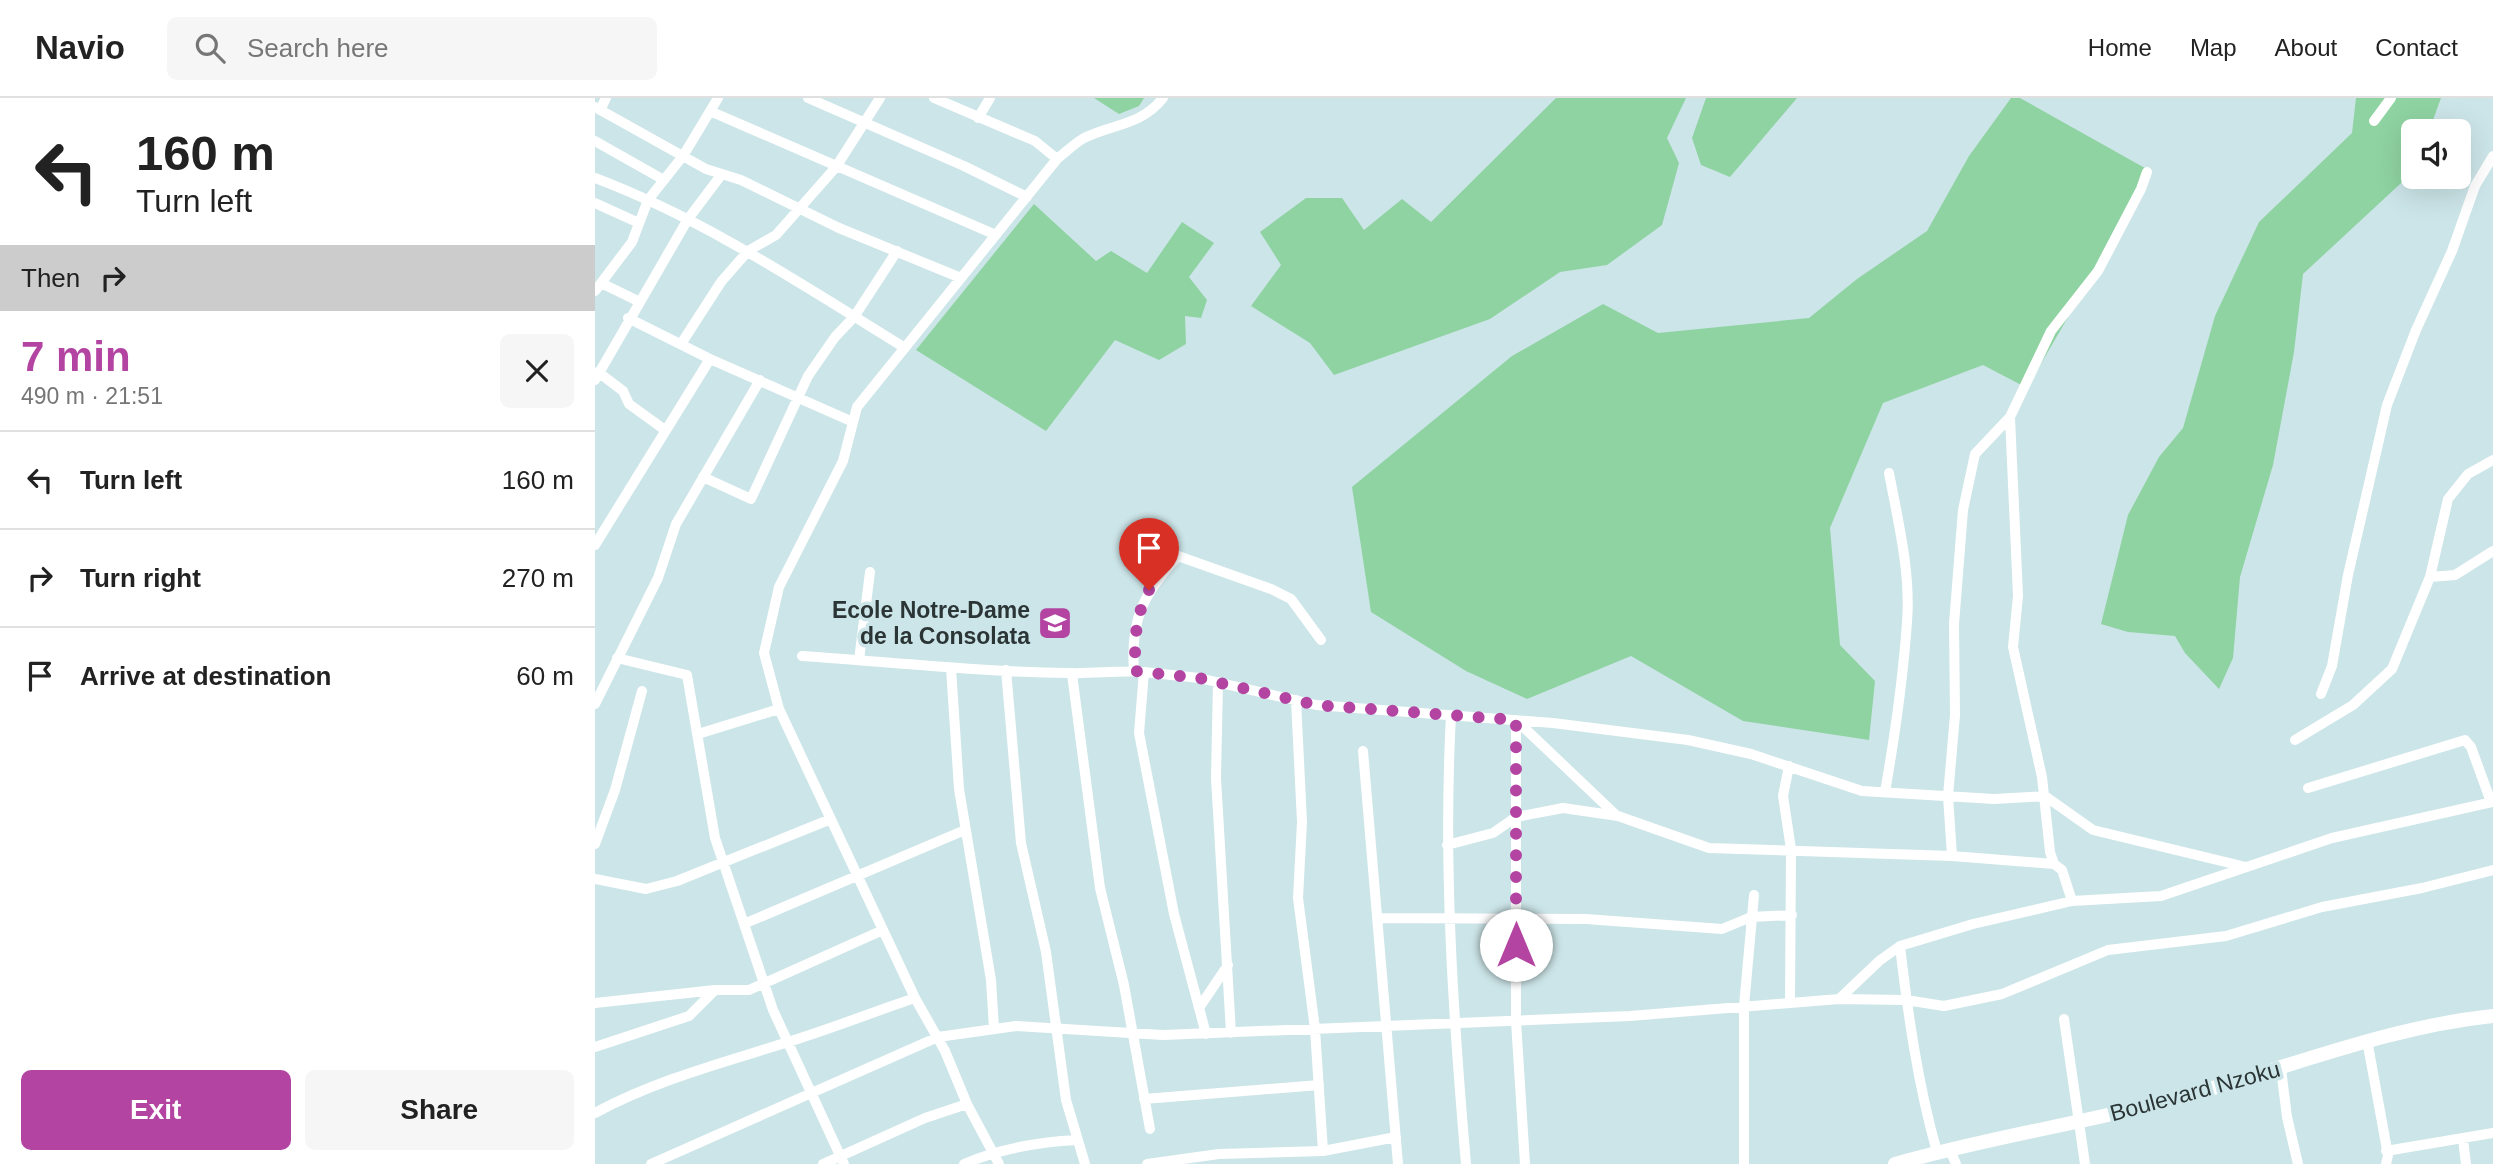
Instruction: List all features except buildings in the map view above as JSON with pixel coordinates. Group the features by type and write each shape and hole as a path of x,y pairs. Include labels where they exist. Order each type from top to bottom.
{"street":[{"path":"607,98 597,108 683,156 961,278"},
{"path":"638,301 598,287 632,242 648,200 683,156 718,98"},
{"path":"808,98 964,166 1027,197"},
{"path":"681,344 721,282 748,251 776,235 836,167 880,98"},
{"path":"934,98 1035,141 1057,159"},
{"path":"978,118 990,98"},
{"path":"999,1164 967,1104 938,1037 915,998 779,709 764,653 779,587 843,461 857,407 1057,159 1082,140 1131,124 1153,111 1163,98"},
{"path":"2374,121 2391,98"},
{"path":"712,112 996,235"},
{"path":"595,141 664,180"},
{"path":"2321,694 2332,666 2348,575 2387,405 2416,330 2452,251 2475,186 2493,156"},
{"path":"1952,856 1948,796 1955,715 1954,624 1963,510 1975,454 2010,416 2051,331 2098,271 2141,189 2147,172"},
{"path":"665,429 629,404 623,391 598,369 688,219 722,174"},
{"path":"595,178 688,219 748,251 905,348"},
{"path":"595,203 639,223"},
{"path":"703,477 751,499 808,376 835,337 854,317 897,251"},
{"path":"628,317 710,359 853,422"},
{"path":"595,545 710,359"},
{"path":"595,704 658,578 676,524 760,380"},
{"path":"2010,416 2018,596 2013,647 2045,796 2050,852 2054,864"},
{"path":"2295,740 2353,705 2392,669 2430,577 2448,499 2467,474 2493,460"},
{"path":"1885,792 1901,699 1903,643 1907,622 1899,524 1889,473"},
{"path":"2430,577 2455,575 2493,551"},
{"path":"1206,1034 1174,914 1139,733 1139,609 1149,590 1178,556 1291,599 1321,640"},
{"path":"859,660 870,572"},
{"path":"801,656 1072,674 1105,670 1139,672 1218,682 1316,705 1516,720 1688,740 1789,766 1862,791 1994,799 2045,796 2093,830 2247,867"},
{"path":"617,658 687,675 715,838 767,984 773,1010 842,1160"},
{"path":"951,668 958,777 991,980 994,1029"},
{"path":"1006,670 1021,843 1046,951 1066,1100 1085,1164"},
{"path":"1072,674 1100,888 1124,985 1130,1033 1150,1129"},
{"path":"1218,682 1216,778 1231,1033"},
{"path":"595,844 603,829 642,691"},
{"path":"1296,700 1302,822 1297,898 1315,1029 1323,1151"},
{"path":"698,734 779,709"},
{"path":"1451,715 1447,845 1449,920 1454,1024 1466,1164"},
{"path":"1516,720 1618,816"},
{"path":"1516,720 1516,1021 1525,1164"},
{"path":"1839,999 1879,961 1901,946 1973,924 2072,901 2161,896 2332,838 2492,802 2471,747 2465,740 2308,788"},
{"path":"1363,751 1398,1164"},
{"path":"1789,766 1783,796 1791,849 1790,1003"},
{"path":"1447,845 1493,833 1516,817 1563,808 1618,816 1709,848 1952,856 2054,864 2062,870 2072,901"},
{"path":"595,878 646,889 677,881 831,819"},
{"path":"746,923 858,878 965,830"},
{"path":"650,1164 811,1096 938,1037 1016,1026 1130,1033 1206,1034 1454,1024 1630,1016 1839,999 1906,1000 1944,1006 2002,994 2108,950 2226,936 2322,907 2493,870"},
{"path":"1744,1164 1744,1006 1754,895"},
{"path":"1377,918 1599,920 1722,929 1751,917 1792,915"},
{"path":"595,1003 715,990 749,990 883,930"},
{"path":"1901,946 1906,1000 1924,1099 1944,1151 1956,1164"},
{"path":"1199,1008 1228,965"},
{"path":"595,1047 689,1016 715,990"},
{"path":"595,1113 625,1097 715,1062 787,1042 915,998"},
{"name":"Boulevard Nzoku","path":"1895,1164 2080,1119 2158,1104 2281,1069 2367,1040 2419,1027 2493,1016"},
{"path":"2064,1019 2085,1164"},
{"path":"2367,1040 2386,1164"},
{"path":"2281,1069 2287,1117 2298,1164"},
{"path":"1143,1099 1319,1085"},
{"path":"823,1164 842,1160 942,1111 967,1104"},
{"path":"2386,1151 2493,1133"},
{"path":"1147,1164 1219,1154 1323,1151 1396,1137"},
{"path":"2463,1139 2466,1164"},
{"path":"964,1164 992,1152 1045,1142 1077,1140"}],"green space":[{"path":"1094,98 1144,98 1139,106 1119,114"},
{"path":"1556,98 1686,98 1667,138 1679,163 1662,225 1607,265 1560,272 1490,319 1334,375 1310,343 1251,306 1281,265 1260,232 1306,198 1342,198 1364,230 1402,199 1431,222"},
{"path":"1706,98 1797,98 1730,177 1701,165 1692,138"},
{"path":"2011,98 2020,98 2152,172 2027,388 1983,365 1883,403 1830,528 1840,645 1875,681 1869,740 1743,721 1631,656 1527,699 1466,671 1371,612 1352,487 1512,356 1603,304 1658,333 1809,318 1857,279 1927,231 1969,156"},
{"path":"2356,98 2441,98 2433,119 2401,119 2401,183 2303,274 2294,352 2273,465 2240,577 2233,658 2219,689 2185,653 2175,636 2128,632 2101,624 2128,515 2159,457 2183,428 2215,316 2259,222 2352,133"},
{"path":"1034,204 1096,261 1111,251 1147,273 1182,222 1214,243 1189,277 1207,300 1201,318 1185,316 1186,344 1159,360 1115,340 1046,431 916,350"}],"place":[{"name":"Ecole Notre-Dame de la Consolata","path":"1055,623"}],"route":[{"path":"1149,590 1137,619 1134,671 1199,678 1316,705 1516,720 1516,945"}]}
